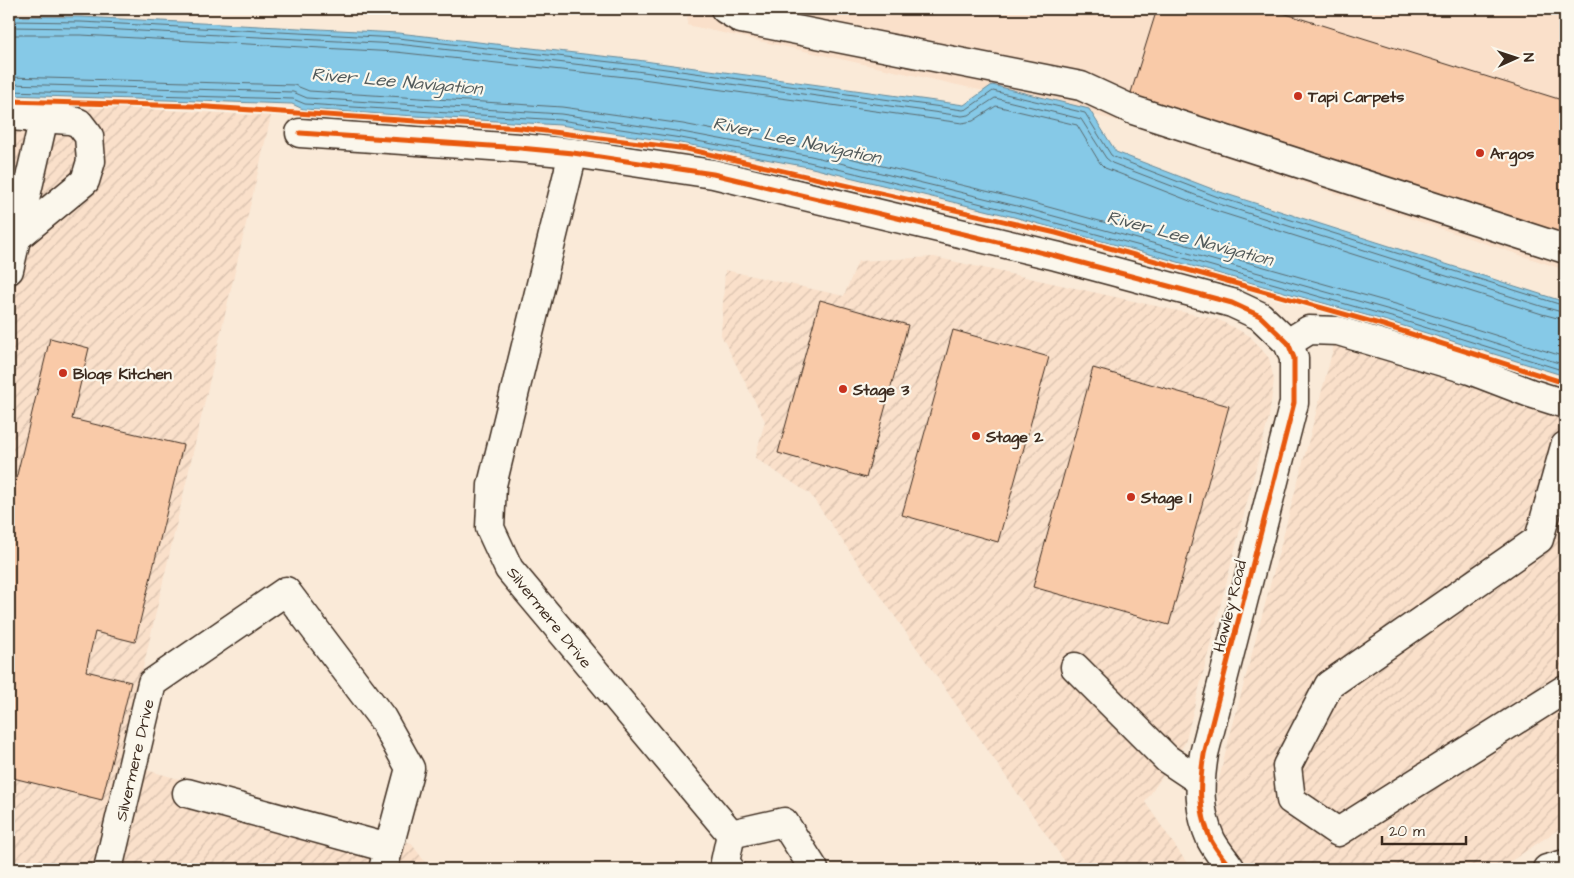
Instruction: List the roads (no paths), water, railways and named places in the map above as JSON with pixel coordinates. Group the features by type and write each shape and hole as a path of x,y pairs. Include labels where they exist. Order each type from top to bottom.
{"street":[{"path":"725,9 741,19 1081,86 1133,110 1565,249"},
{"path":"9,116 70,120 79,123 90,136 91,161 85,181 16,238"},
{"path":"9,270 44,117"},
{"path":"300,133 573,153 713,174 1056,256 1232,303 1260,316 1288,343 1309,330 1338,331 1470,370 1565,404"},
{"name":"Silvermere Drive","path":"573,153 492,485 490,528 509,569 731,834"},
{"name":"Hawley Road","path":"1231,869 1211,840 1201,810 1200,781 1204,754 1294,403 1294,358 1288,343"},
{"path":"1565,446 1539,539 1329,685 1287,766 1291,800 1338,832 1565,689"},
{"name":"Silvermere Drive","path":"108,869 152,684 286,591 382,718 410,768 385,858"},
{"path":"1075,667 1167,759 1200,781"},
{"path":"187,793 385,858"},
{"path":"730,869 725,862 731,834 784,822 814,869"},
{"path":"1547,869 1565,864"}],"water":[{"name":"River Lee Navigation","path":"9,16 81,17 398,33 637,60 964,105 992,85 1089,109 1116,152 1220,192 1565,302 1565,376 1394,323 1014,217 808,167 680,143 560,125 303,109 292,104 9,95"}],"place":[{"name":"Tapi Carpets","path":"1298,96"},
{"name":"Argos","path":"1480,153"},
{"name":"Bloqs Kitchen","path":"63,373"},
{"name":"Stage 3","path":"843,389"},
{"name":"Stage 2","path":"976,436"},
{"name":"Stage 1","path":"1131,497"}]}
